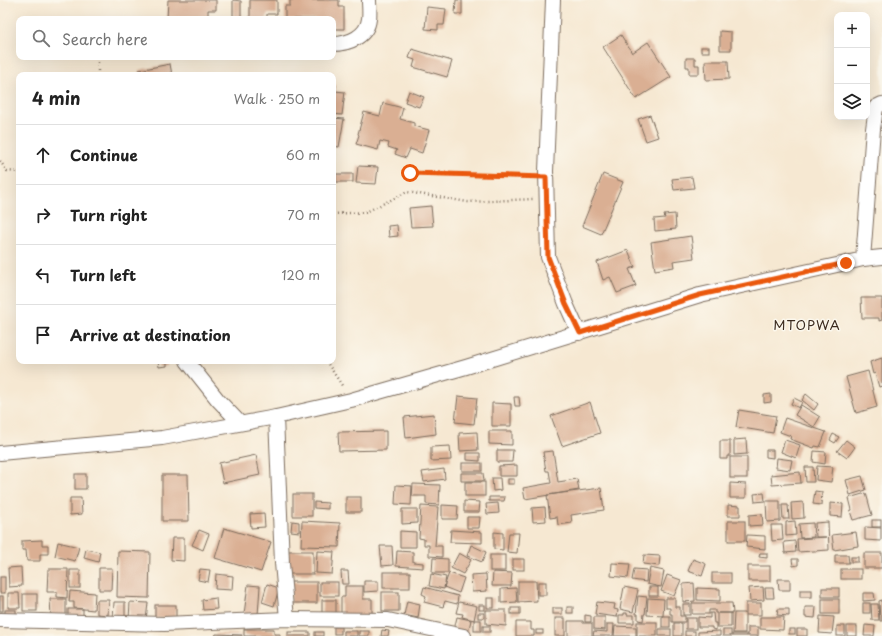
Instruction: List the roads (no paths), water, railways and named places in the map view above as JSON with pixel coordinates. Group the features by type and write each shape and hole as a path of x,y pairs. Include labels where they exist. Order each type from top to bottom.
{"street":[{"path":"336,44 358,38 367,27 369,20 369,0"},
{"path":"554,0 546,177 548,257 566,304 580,333"},
{"path":"863,259 873,129 876,107 882,104"},
{"path":"0,453 162,438 276,417 351,400 466,368 700,295 863,259 882,257"},
{"path":"189,364 240,423"},
{"path":"276,417 282,563 287,619"},
{"path":"0,620 164,624 287,619 388,620 464,636"}],"district":[{"name":"MTOPWA","path":"807,324"}]}
